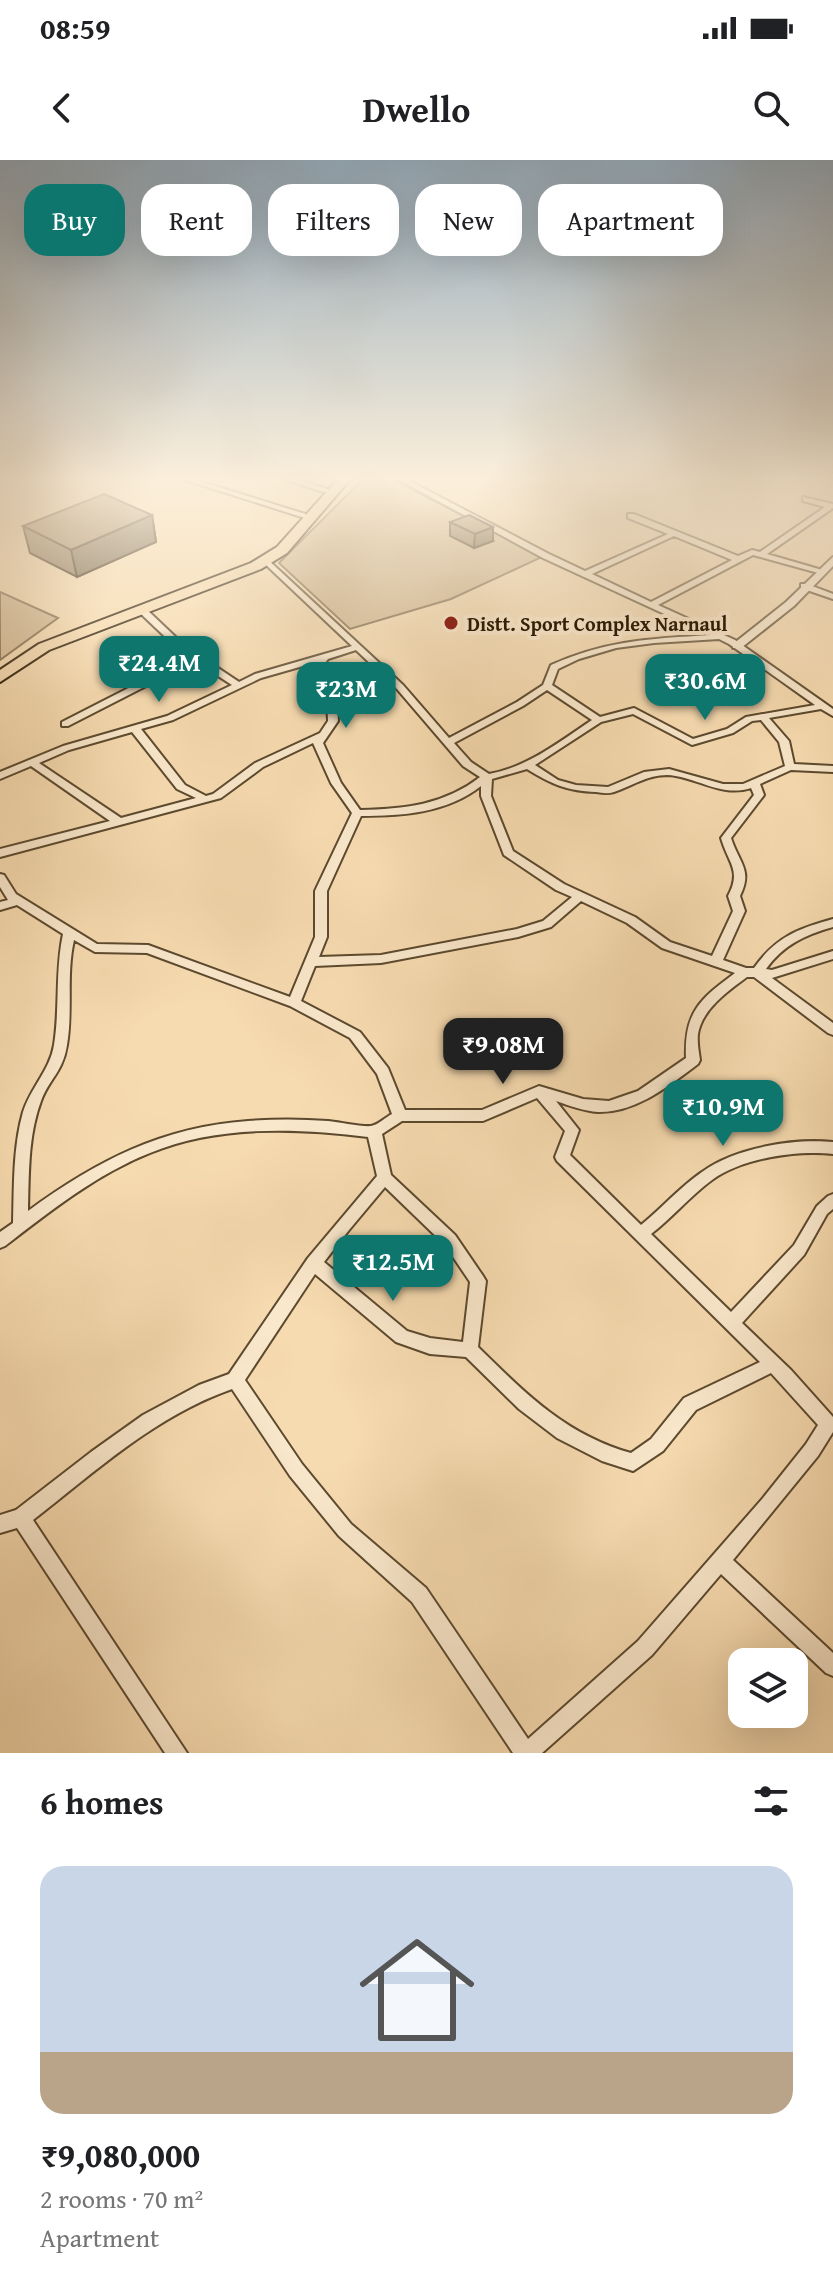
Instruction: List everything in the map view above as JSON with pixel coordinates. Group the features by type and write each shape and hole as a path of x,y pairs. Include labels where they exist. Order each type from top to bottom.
{"main road":[{"path":"0,677 44,647 266,560 280,551"}],"street":[{"path":"537,551 722,637 833,713"},
{"path":"588,573 635,551"},
{"path":"719,551 737,559"},
{"path":"761,555 766,551"},
{"path":"653,604 752,552 819,572"},
{"path":"266,560 409,696 467,764 487,777"},
{"path":"737,646 790,604 804,586 833,560"},
{"path":"804,586 833,597"},
{"path":"142,610 195,657 238,685"},
{"path":"449,742 547,686 554,667 597,648 629,641 722,637"},
{"path":"0,776 66,748 170,718 238,685 297,663 357,647"},
{"path":"65,724 195,657"},
{"path":"324,657 321,663 332,699 333,721 318,743 336,783 357,813"},
{"path":"547,686 598,720"},
{"path":"357,813 425,809 450,802 487,777 505,775 527,765 598,720 634,711 692,742 702,742 749,719 765,719 823,706"},
{"path":"765,719 784,741 790,767"},
{"path":"136,730 181,787 205,799"},
{"path":"0,853 217,796 259,765 323,735"},
{"path":"33,763 118,821"},
{"path":"527,765 554,782 576,788 609,790 648,774 669,772 723,787 754,783 790,767 833,769"},
{"path":"487,777 486,796 508,853 580,896 631,920 666,945 751,972 772,974 833,955"},
{"path":"716,961 739,911 734,896 743,882 743,871 729,850 726,838 759,795 754,783"},
{"path":"294,1003 321,937 321,891 357,813"},
{"path":"0,878 18,901 95,948 148,949 294,1003 355,1035 383,1072 400,1116"},
{"path":"311,962 381,959 518,933 547,924 580,896"},
{"path":"0,906 18,901"},
{"path":"0,1241 106,1169 166,1141 231,1129 312,1123 374,1132 400,1116 483,1115 539,1091 586,1104 609,1106 663,1083 693,1060 692,1031 701,1014 722,989 751,972 774,947 799,932 833,923"},
{"path":"20,1225 24,1136 35,1096 56,1064 62,1030 63,955 69,934"},
{"path":"751,972 833,1030"},
{"path":"235,1380 296,1470 345,1530 419,1595 526,1753 645,1648 812,1450 830,1421 562,1157 572,1130 539,1091"},
{"path":"374,1132 385,1178 450,1240 478,1281 470,1350"},
{"path":"640,1234 662,1219 716,1170 815,1144 833,1148"},
{"path":"0,1524 21,1518 158,1415 203,1389 235,1380 313,1263 355,1208 385,1178"},
{"path":"731,1323 799,1250 822,1210 833,1200"},
{"path":"313,1263 402,1337 430,1346 470,1350 542,1420 603,1455 633,1462 657,1445 690,1404 773,1364"},
{"path":"21,1518 177,1753"},
{"path":"720,1561 833,1666"}],"shaded area":[{"path":"291,551 531,551 542,557 451,599 350,629 279,563"},
{"path":"0,592 58,618 0,660"}],"place":[{"name":"Distt. Sport Complex Narnaul","path":"451,623"}]}
